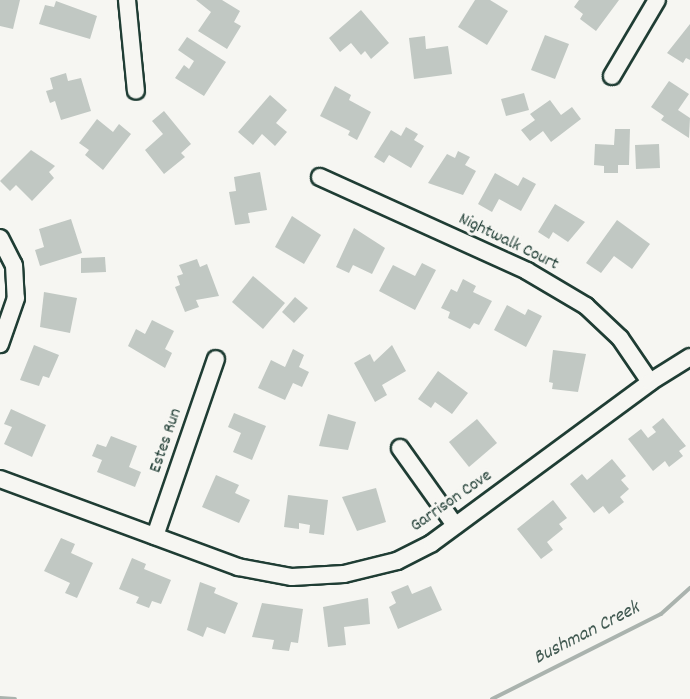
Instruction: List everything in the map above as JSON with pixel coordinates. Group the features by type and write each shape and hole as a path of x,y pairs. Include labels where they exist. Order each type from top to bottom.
{"street":[{"path":"128,0 136,91"},
{"path":"612,76 657,0"},
{"name":"Nightwalk Court","path":"320,177 526,271 586,306 620,338 650,382"},
{"path":"0,238 14,265 16,298 0,344"},
{"name":"Garrison Cove","path":"0,479 238,567 292,577 344,574 397,561 432,543 650,382 690,357"},
{"name":"Estes Run","path":"155,536 216,359"},
{"path":"400,448 455,525"}],"building":[{"path":"0,0 20,0 13,29 0,26"},
{"path":"196,0 222,0 240,11 234,22 241,26 227,49 198,31 211,12"},
{"path":"475,0 490,0 508,11 487,45 458,27"},
{"path":"579,0 619,0 596,31 580,19 583,14 574,7"},
{"path":"56,1 97,16 90,39 39,24 45,5 54,7"},
{"path":"361,10 389,43 371,59 365,51 361,55 351,43 340,52 329,38"},
{"path":"690,24 690,60 686,58 683,63 667,53"},
{"path":"545,35 569,44 555,79 531,70"},
{"path":"425,36 426,49 448,46 452,74 414,79 409,38"},
{"path":"187,37 226,62 204,96 175,78 184,65 189,69 194,61 178,50"},
{"path":"66,73 68,81 81,78 91,111 61,120 55,101 50,103 46,91 53,89 50,78"},
{"path":"669,81 689,94 678,110 690,118 689,138 661,120 664,116 651,107"},
{"path":"335,86 351,95 349,100 371,112 357,140 348,135 350,131 320,116"},
{"path":"524,93 529,110 506,116 501,99"},
{"path":"270,95 287,110 276,123 287,132 275,146 262,134 253,145 238,132"},
{"path":"550,100 561,115 572,107 581,119 551,142 543,131 530,141 521,130 535,120 530,114"},
{"path":"164,111 191,144 181,153 185,157 164,174 145,150 163,134 152,121"},
{"path":"97,119 113,132 119,124 131,134 103,170 85,155 89,150 79,143"},
{"path":"406,127 418,134 414,140 424,146 411,168 389,155 384,163 374,157 391,130 401,136"},
{"path":"615,129 630,129 629,165 618,165 618,173 604,173 604,166 594,165 595,144 614,145"},
{"path":"659,144 660,168 636,169 635,145"},
{"path":"31,150 55,166 49,172 54,178 32,201 16,185 10,191 0,181"},
{"path":"458,151 470,157 465,165 476,171 463,195 428,183 447,154 455,158"},
{"path":"260,172 267,210 248,213 250,223 235,225 229,192 236,191 234,177"},
{"path":"495,173 518,186 523,177 536,184 521,211 499,199 492,212 478,204"},
{"path":"555,204 585,222 568,242 553,232 549,239 538,232"},
{"path":"292,216 321,235 304,264 275,247"},
{"path":"71,219 82,253 40,266 35,250 44,247 39,229"},
{"path":"617,220 650,244 632,269 614,256 601,273 586,263"},
{"path":"354,228 385,248 372,274 353,265 349,273 336,267"},
{"path":"105,257 106,272 81,273 81,258"},
{"path":"197,259 200,267 207,264 219,296 196,300 199,307 185,312 175,287 180,285 177,276 183,274 179,265"},
{"path":"422,263 436,270 415,310 379,291 393,265 415,276"},
{"path":"253,276 285,303 263,329 232,302"},
{"path":"463,279 476,286 473,292 492,301 479,325 474,323 470,329 448,318 450,312 441,308 451,289 457,292"},
{"path":"44,292 77,298 70,333 40,327"},
{"path":"295,297 308,308 294,323 282,312"},
{"path":"507,305 525,315 528,309 542,316 526,347 494,330"},
{"path":"152,320 174,331 165,349 172,353 165,368 128,346 136,329 145,334"},
{"path":"34,345 59,355 49,378 43,376 39,386 20,380"},
{"path":"392,345 406,371 382,385 387,395 375,402 354,363 370,354 374,362"},
{"path":"293,349 304,355 299,367 309,372 302,387 293,383 285,400 258,388 271,360 285,367"},
{"path":"553,350 586,354 578,392 552,389 553,383 549,382"},
{"path":"438,371 468,393 452,414 435,402 431,408 418,399"},
{"path":"11,409 46,425 32,457 4,444 12,427 4,424"},
{"path":"234,413 266,426 252,460 233,452 241,433 228,427"},
{"path":"328,414 356,422 348,450 319,446"},
{"path":"663,418 686,446 679,451 683,456 669,467 665,461 653,471 628,439 641,429 648,438 656,432 652,427"},
{"path":"477,419 497,443 469,467 449,442"},
{"path":"111,436 137,446 129,467 141,472 135,487 97,472 102,460 92,456 97,444 106,447"},
{"path":"612,459 626,476 621,480 629,489 620,497 624,502 609,514 603,506 594,513 570,484 582,474 587,480"},
{"path":"216,475 239,485 235,493 250,500 239,523 202,507"},
{"path":"376,488 386,522 357,531 342,497"},
{"path":"288,495 328,500 324,535 309,533 310,525 299,523 299,529 284,527"},
{"path":"553,500 567,518 559,524 563,529 547,542 553,550 541,559 517,529"},
{"path":"61,538 75,544 71,553 93,563 77,598 65,593 70,583 44,571"},
{"path":"132,558 146,564 144,569 171,580 161,604 152,601 149,608 136,603 139,597 119,589"},
{"path":"200,582 216,588 214,593 238,603 225,634 207,627 203,637 187,630"},
{"path":"408,585 412,594 431,586 442,610 398,629 389,607 396,603 391,592"},
{"path":"368,598 370,624 344,627 346,645 328,647 323,607"},
{"path":"262,603 303,609 298,643 291,642 289,651 272,649 274,640 252,637"}],"waterway":[{"name":"Bushman Creek","path":"492,699 661,614 690,588"},
{"name":"Bushman Creek","path":"0,698 15,699"}]}
